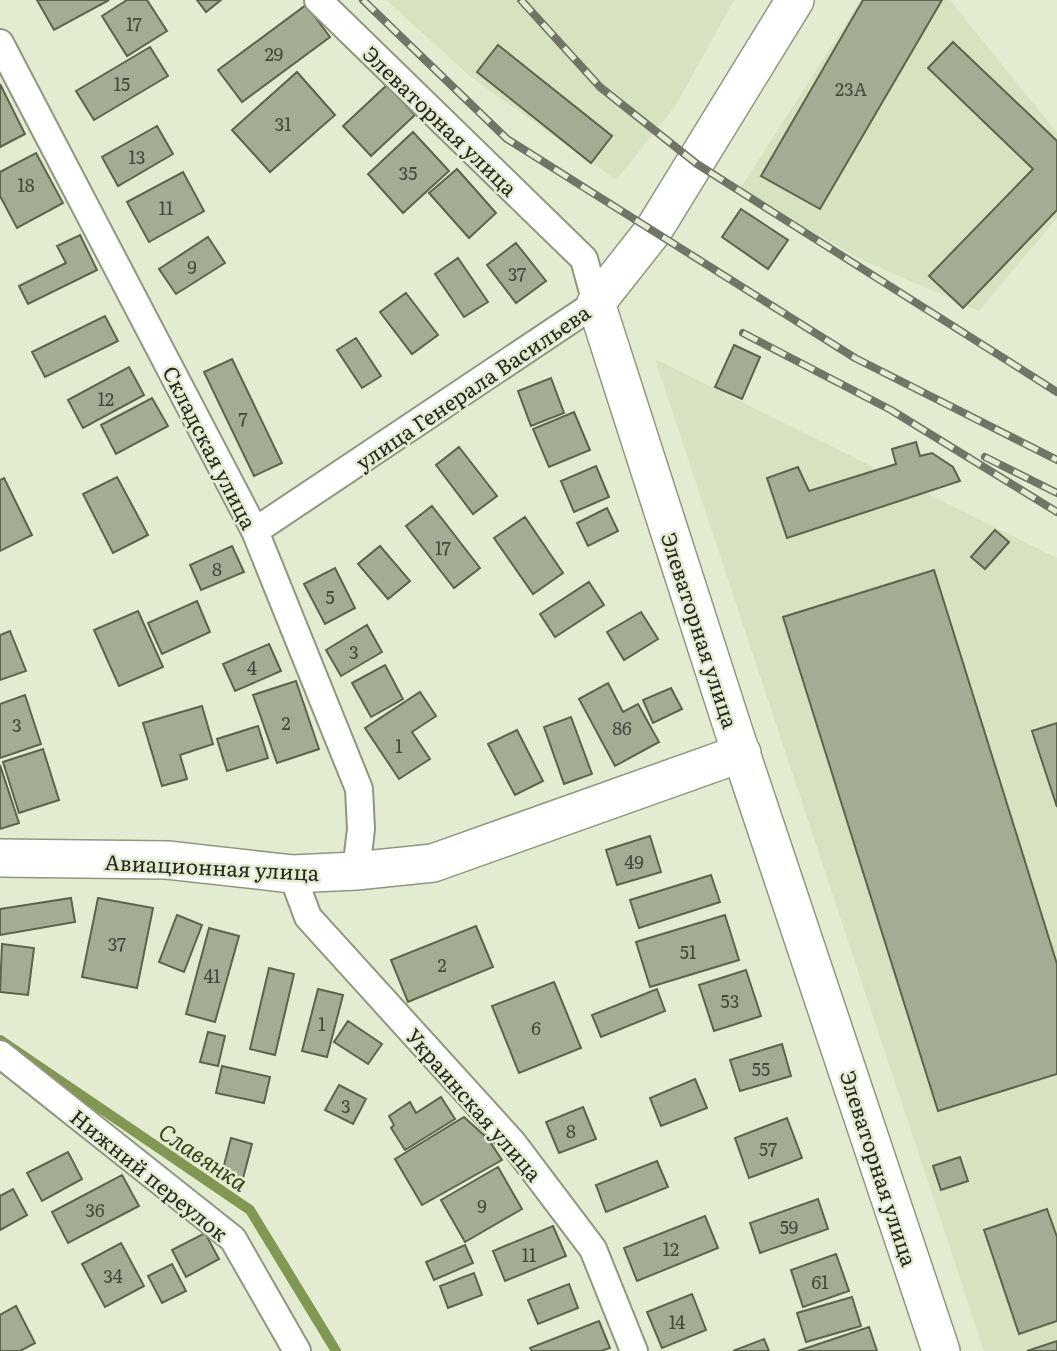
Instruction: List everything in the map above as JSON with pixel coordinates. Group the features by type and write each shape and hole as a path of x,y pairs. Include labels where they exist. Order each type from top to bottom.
{"main road":[{"name":"улица Генерала Васильева","path":"596,303 653,231 795,0"},
{"name":"Элеваторная улица","path":"596,303 941,1351"},
{"name":"Авиационная улица","path":"0,858 167,860 292,874 433,863 742,753"}],"street":[{"name":"Элеваторная улица","path":"318,0 584,259 596,303"},
{"name":"Складская улица","path":"0,43 255,531 359,789 361,829 356,871"},
{"name":"улица Генерала Васильева","path":"255,531 596,303"},
{"name":"Украинская улица","path":"292,874 308,917 513,1143 593,1249 634,1351"},
{"name":"Нижний переулок","path":"0,1054 233,1239 297,1351"}],"shaded area":[{"path":"386,0 734,0 676,105 616,180 472,78"},
{"path":"861,0 950,0 1057,133 1057,218 979,311 858,258 740,189"},
{"path":"655,359 1057,558 1057,1351 984,1351"}],"building":[{"path":"37,0 109,0 54,30"},
{"path":"127,0 147,0 167,31 127,56 102,16"},
{"path":"197,0 221,0 206,12"},
{"path":"863,0 942,0 820,209 761,176"},
{"path":"306,5 330,37 242,102 218,70"},
{"path":"953,42 1057,141 1057,210 963,308 929,276 1033,169 928,68"},
{"path":"498,45 612,136 591,163 477,72"},
{"path":"150,47 168,76 94,120 76,91"},
{"path":"297,72 335,115 270,172 232,130"},
{"path":"0,84 25,134 0,147"},
{"path":"387,85 415,115 371,156 343,126"},
{"path":"157,126 173,154 118,186 102,157"},
{"path":"413,132 449,171 403,213 368,174"},
{"path":"36,153 63,203 17,228 0,196 0,172"},
{"path":"457,169 496,213 469,238 429,193"},
{"path":"183,172 204,211 149,242 127,202"},
{"path":"741,209 788,240 768,269 722,237"},
{"path":"80,235 97,270 28,304 19,286 66,263 57,246"},
{"path":"208,237 225,263 176,294 159,269"},
{"path":"516,243 546,281 516,303 487,265"},
{"path":"458,258 488,302 464,317 435,274"},
{"path":"406,293 438,335 412,354 380,312"},
{"path":"105,316 118,341 45,377 32,352"},
{"path":"356,338 381,376 362,388 337,350"},
{"path":"734,345 760,357 742,399 715,387"},
{"path":"232,359 282,463 254,476 204,372"},
{"path":"129,367 144,395 83,428 68,400"},
{"path":"551,378 564,413 531,426 518,391"},
{"path":"152,398 168,426 116,454 101,425"},
{"path":"574,412 590,450 549,467 533,429"},
{"path":"916,442 920,456 932,453 953,467 960,481 787,538 767,478 798,467 809,491 896,464 892,449"},
{"path":"459,447 497,496 473,514 436,465"},
{"path":"596,466 609,497 574,512 561,481"},
{"path":"117,477 148,535 113,553 83,494"},
{"path":"4,478 32,535 0,551 0,480"},
{"path":"432,506 480,568 454,588 406,526"},
{"path":"607,508 618,531 588,546 577,523"},
{"path":"525,517 563,573 533,594 494,538"},
{"path":"995,530 1009,542 985,569 971,557"},
{"path":"232,546 244,572 201,590 190,565"},
{"path":"380,546 410,581 388,599 358,564"},
{"path":"335,568 355,608 325,624 304,584"},
{"path":"934,570 1057,964 1057,1074 938,1111 783,617"},
{"path":"589,582 604,605 555,637 540,614"},
{"path":"197,601 210,632 162,654 148,623"},
{"path":"138,611 163,667 119,686 94,630"},
{"path":"641,612 658,639 624,660 607,632"},
{"path":"367,625 382,652 341,676 326,650"},
{"path":"10,631 26,671 0,680 0,635"},
{"path":"269,644 281,671 235,691 223,664"},
{"path":"385,665 403,699 371,717 352,683"},
{"path":"296,681 319,749 277,763 253,695"},
{"path":"608,683 623,712 638,704 659,742 615,766 579,699"},
{"path":"671,688 682,709 653,723 643,700"},
{"path":"420,692 436,716 412,732 430,759 399,779 365,728"},
{"path":"25,695 41,744 0,758 0,704"},
{"path":"202,706 213,744 180,755 187,779 162,786 143,723"},
{"path":"571,717 592,774 564,784 544,727"},
{"path":"1057,723 1057,807 1032,731"},
{"path":"258,726 268,758 227,771 217,739"},
{"path":"517,730 543,781 515,795 488,744"},
{"path":"43,749 59,800 19,813 3,762"},
{"path":"0,765 19,823 0,829"},
{"path":"650,836 661,872 617,885 606,850"},
{"path":"711,875 720,902 639,928 630,900"},
{"path":"71,898 75,922 0,935 0,909"},
{"path":"98,898 153,908 137,988 82,977"},
{"path":"177,915 202,925 184,972 159,962"},
{"path":"725,915 739,960 650,987 636,942"},
{"path":"476,926 493,967 408,1002 391,960"},
{"path":"209,928 239,936 215,1022 186,1014"},
{"path":"2,944 34,948 28,995 0,992"},
{"path":"269,968 294,974 275,1055 250,1049"},
{"path":"746,970 761,1016 714,1031 699,985"},
{"path":"554,982 581,1048 519,1073 492,1006"},
{"path":"318,989 343,995 327,1057 302,1051"},
{"path":"657,989 665,1011 601,1037 592,1015"},
{"path":"348,1021 382,1044 368,1064 334,1042"},
{"path":"208,1032 225,1036 218,1066 200,1062"},
{"path":"782,1044 791,1076 740,1091 730,1060"},
{"path":"222,1066 270,1077 264,1103 216,1093"},
{"path":"695,1079 707,1108 661,1126 650,1098"},
{"path":"339,1085 366,1099 353,1124 325,1110"},
{"path":"441,1097 455,1119 405,1150 391,1128 394,1125 389,1116 410,1102 416,1113"},
{"path":"583,1107 596,1139 559,1153 546,1122"},
{"path":"464,1117 488,1139 502,1160 422,1205 395,1159"},
{"path":"787,1118 802,1158 749,1178 735,1138"},
{"path":"231,1138 252,1144 242,1182 221,1177"},
{"path":"68,1152 82,1179 42,1201 27,1173"},
{"path":"960,1157 968,1181 941,1190 933,1166"},
{"path":"657,1161 668,1187 606,1212 596,1185"},
{"path":"498,1167 522,1209 465,1242 441,1200"},
{"path":"122,1175 139,1206 68,1243 52,1212"},
{"path":"13,1189 27,1215 0,1230 0,1196"},
{"path":"818,1199 828,1229 760,1253 750,1223"},
{"path":"1047,1209 1057,1237 1057,1321 1019,1334 984,1230"},
{"path":"705,1216 718,1248 637,1281 624,1248"},
{"path":"553,1226 566,1256 505,1281 493,1251"},
{"path":"205,1233 219,1259 186,1277 172,1250"},
{"path":"121,1243 144,1286 105,1307 82,1264"},
{"path":"465,1245 473,1263 434,1280 426,1262"},
{"path":"836,1254 849,1291 803,1307 791,1270"},
{"path":"172,1264 186,1291 162,1303 148,1276"},
{"path":"474,1273 482,1295 448,1308 440,1286"},
{"path":"569,1284 578,1308 538,1324 528,1300"},
{"path":"692,1294 706,1330 662,1348 647,1312"},
{"path":"852,1297 861,1326 806,1342 797,1313"},
{"path":"16,1306 35,1343 20,1351 0,1351 0,1315"},
{"path":"599,1321 610,1348 601,1351 532,1351 530,1348"},
{"path":"869,1327 877,1351 798,1351"},
{"path":"764,1339 769,1351 733,1351"},
{"path":"1057,1341 1057,1351 1027,1351"}],"waterway":[{"name":"Славянка","path":"0,1040 250,1210 336,1351"}],"railway":[{"path":"363,0 507,139 855,358 1057,460"},
{"path":"521,0 600,87 697,164 1057,392"},
{"path":"743,333 891,410 1057,512"},
{"path":"985,457 1057,493"}]}
